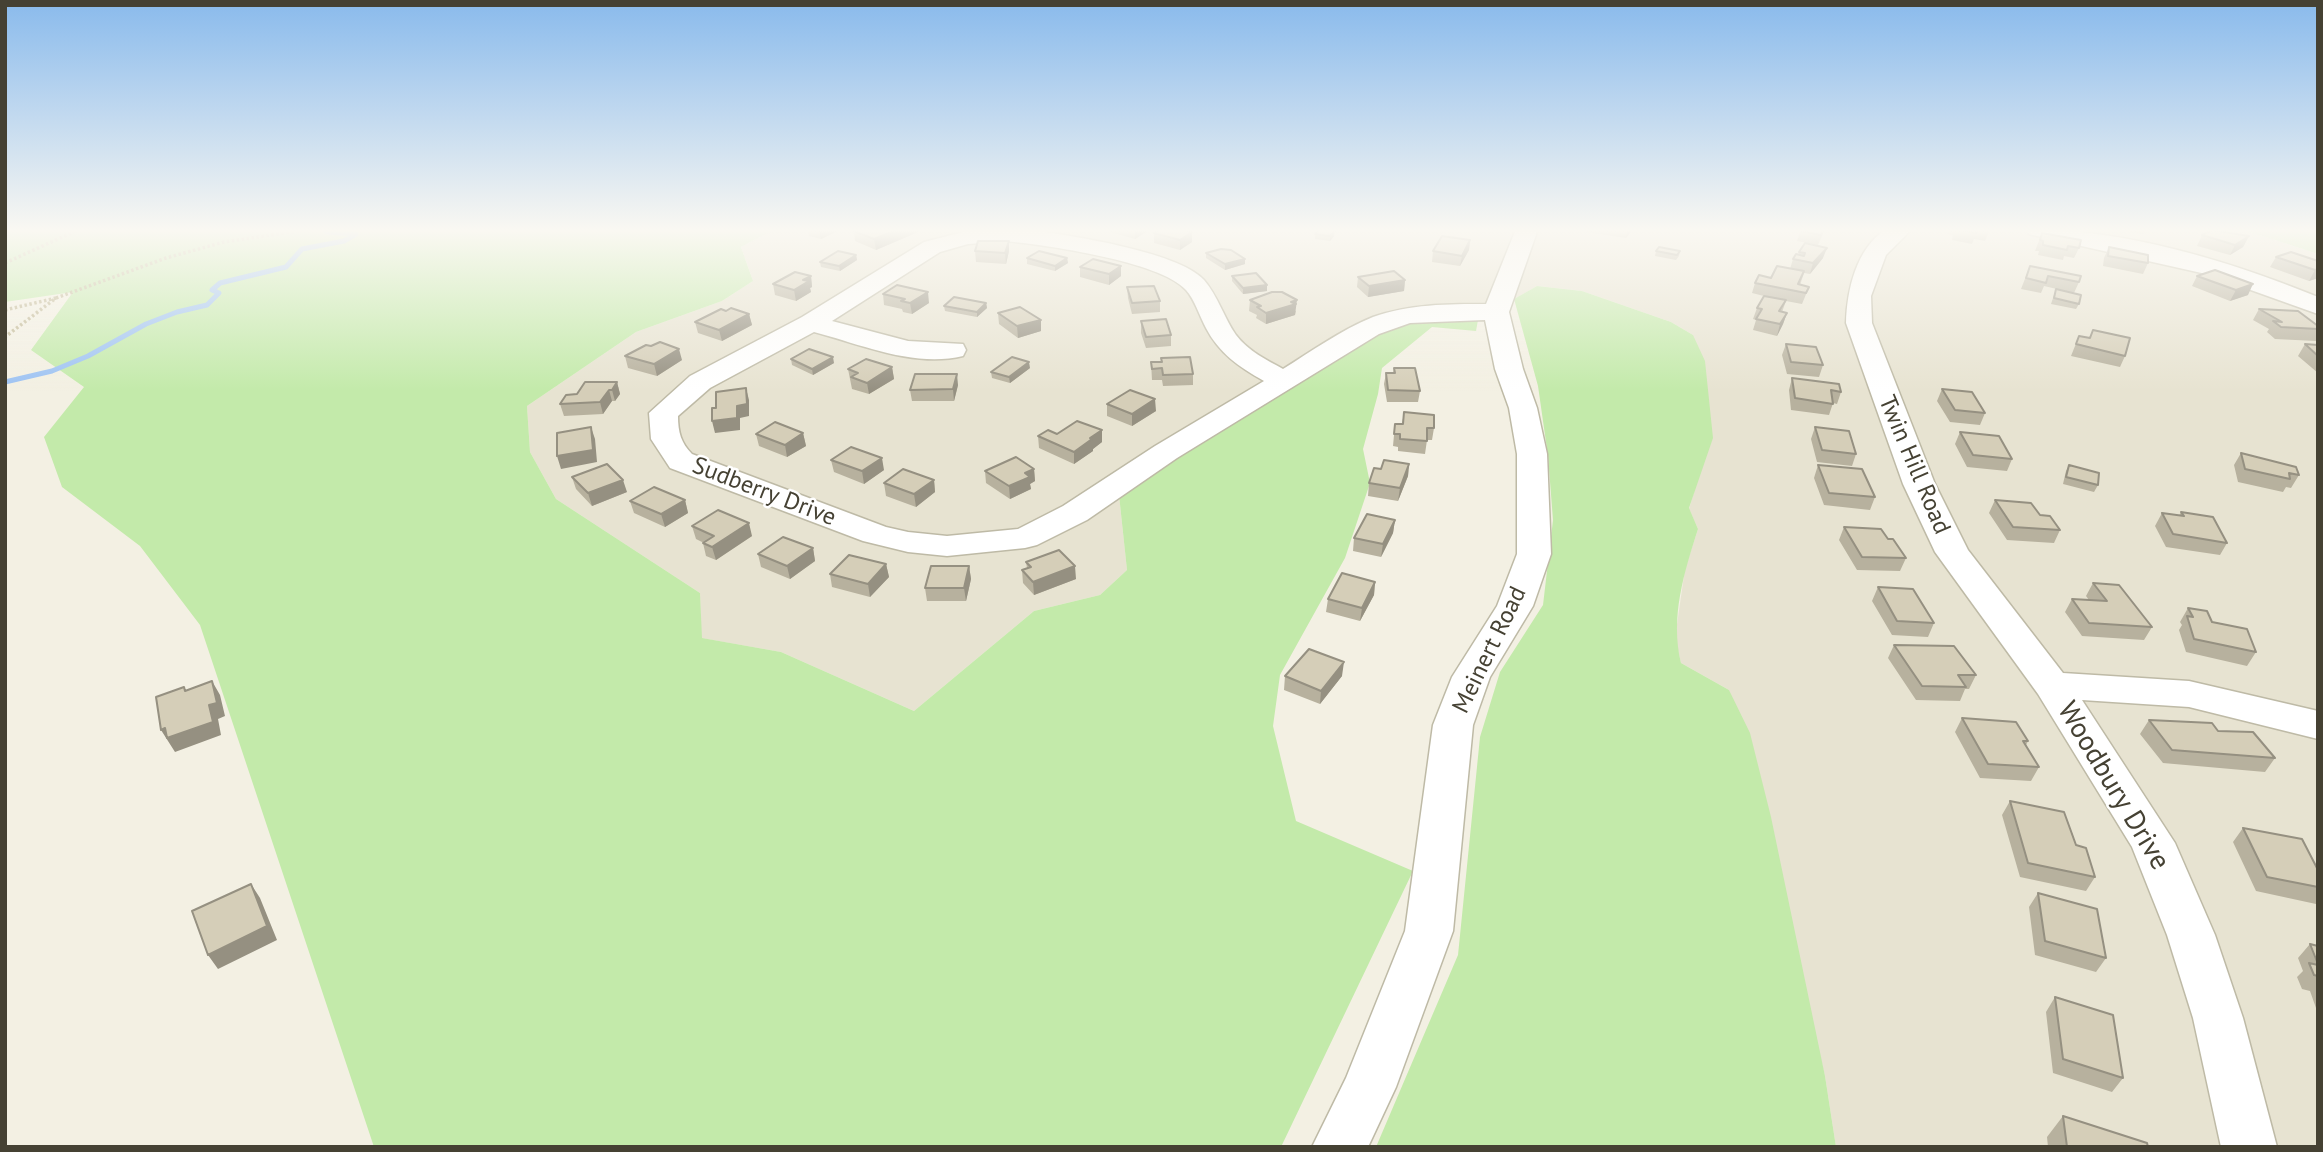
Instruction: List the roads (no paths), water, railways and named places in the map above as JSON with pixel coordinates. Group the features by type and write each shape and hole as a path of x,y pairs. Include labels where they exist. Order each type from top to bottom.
{"street":[{"name":"Sudberry Drive","path":"876,283 811,323 700,382 680,396 664,413 666,446 681,461 875,534 908,542 947,546 1026,538 1075,513 1166,452 1346,341 1395,318 1437,312 1496,313"},
{"name":"Sudberry Drive","path":"1193,283 1205,294 1228,342 1251,361 1284,381"},
{"path":"1496,313 1507,283"},
{"name":"Twin Hill Road","path":"1863,283 1859,296 1858,323 1919,484 1952,552 2052,685"},
{"path":"2262,283 2318,306"},
{"name":"Meinert Road","path":"1340,1147 1369,1087 1429,931 1453,725 1471,677 1515,606 1534,554 1532,454 1523,408 1509,369 1496,313"},
{"path":"811,323 907,349 953,350"},
{"name":"Woodbury Drive","path":"2052,685 2189,694 2318,725"},
{"name":"Woodbury Drive","path":"2052,685 2153,843 2191,934 2218,1018 2249,1147"}],"waterway":[{"path":"5,382 52,371 88,356 146,324 177,312 207,305 219,293 212,290 221,283"}]}
